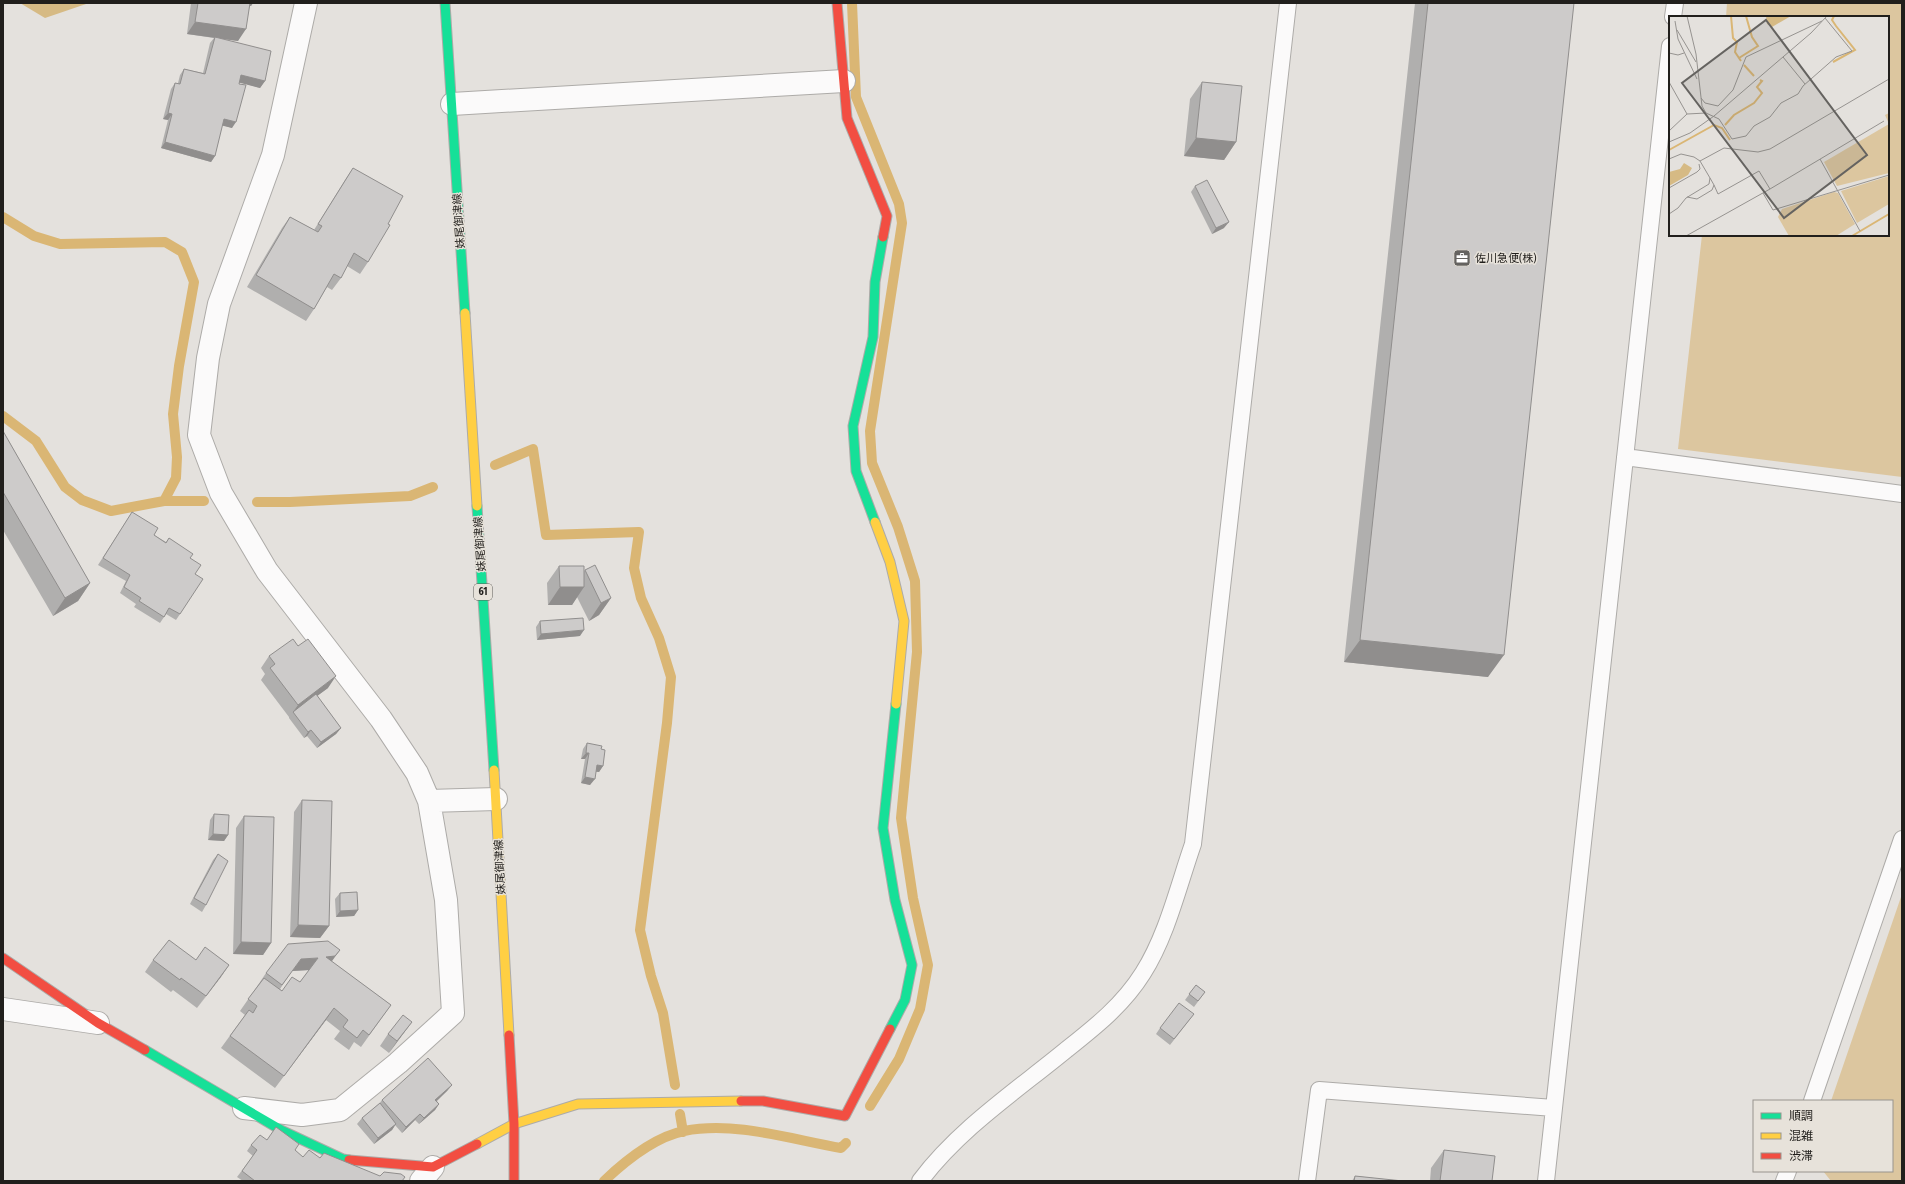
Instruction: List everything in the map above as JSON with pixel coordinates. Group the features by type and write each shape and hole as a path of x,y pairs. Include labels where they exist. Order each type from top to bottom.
{"street":[{"path":"244,1108 302,1115 340,1110 398,1063 453,1013 446,900 429,801 417,773 381,719 267,572 221,493 199,435 208,358 219,304 273,155 306,3"},
{"name":"妹尾御津線","path":"445,3 496,799 514,1124 514,1181"},
{"path":"3,958 98,1023 281,1130 343,1159 427,1174 514,1124 578,1104 763,1100 845,1116 905,1000 912,965 895,900 882,828 904,621 890,562 856,471 853,426 873,337 875,282 887,216 847,118 837,3"},
{"path":"452,104 844,81"},
{"path":"429,801 496,799"},
{"path":"3,1009 98,1023"}],"lane":[{"path":"920,1181 932,1165 966,1131 1110,1015 1143,974 1162,935 1193,844 1288,3"},
{"path":"1673,16 1675,3"},
{"path":"1546,1181 1669,55"},
{"path":"1625,457 1902,494"},
{"path":"1812,1100 1902,839"},
{"path":"1307,1181 1319,1090 1554,1108"}],"shaded area":[{"path":"20,3 89,3 45,18"},
{"path":"1727,3 1902,3 1902,477 1678,449 1702,236 1889,236 1889,16 1726,16"},
{"path":"1902,894 1902,1181 1831,1181 1824,1172 1893,1172 1893,1100 1831,1100"}],"building":[{"path":"198,3 250,3 246,29 195,22"},
{"path":"1428,3 1574,3 1504,655 1360,640"},
{"path":"215,37 271,51 265,81 241,75 239,84 246,85 236,122 224,119 215,156 165,142 172,114 168,113 175,83 180,84 184,69 205,74"},
{"path":"1202,82 1242,86 1236,142 1196,138"},
{"path":"353,168 403,196 388,224 390,225 368,262 354,253 341,278 334,274 314,309 256,275 290,217 318,232 322,226 318,224"},
{"path":"1207,180 1229,222 1216,228 1195,186"},
{"path":"3,431 90,583 65,598 3,492"},
{"path":"132,512 158,528 154,535 166,543 169,538 193,554 190,558 201,565 195,574 203,579 180,614 169,608 164,617 139,601 141,598 124,587 130,575 103,558"},
{"path":"595,565 611,598 601,603 585,570"},
{"path":"559,566 584,566 584,587 560,587"},
{"path":"583,618 584,630 541,634 540,621"},
{"path":"293,639 298,646 308,639 336,676 298,705 270,668 275,664 269,656"},
{"path":"316,694 341,728 321,742 311,730 308,732 293,712"},
{"path":"587,743 602,746 601,749 605,750 603,766 597,765 595,779 585,777 589,753 586,753"},
{"path":"302,800 332,801 329,926 298,925"},
{"path":"214,814 229,815 228,835 213,834"},
{"path":"244,816 274,817 271,943 241,942"},
{"path":"218,854 228,861 206,905 194,898"},
{"path":"357,892 358,910 340,911 340,893"},
{"path":"169,940 196,960 205,947 229,965 206,996 181,978 180,980 153,960"},
{"path":"328,941 340,950 335,956 326,957 391,1005 369,1035 363,1030 357,1038 343,1027 348,1020 334,1008 284,1076 230,1036 249,1010 253,1013 257,1006 248,999 264,978 282,991 292,977 300,982 318,958 301,959 282,985 266,973 288,944"},
{"path":"1196,985 1205,992 1198,1001 1189,994"},
{"path":"1179,1003 1194,1014 1174,1039 1160,1028"},
{"path":"403,1015 412,1022 397,1041 388,1034"},
{"path":"428,1058 452,1085 435,1100 439,1104 424,1118 420,1114 406,1127 382,1100"},
{"path":"380,1103 396,1124 378,1138 362,1118"},
{"path":"276,1127 299,1144 295,1150 303,1157 309,1150 320,1158 324,1153 380,1176 384,1172 401,1174 405,1177 402,1181 255,1181 242,1171 257,1150 251,1145 260,1135 267,1140"},
{"path":"1444,1150 1495,1156 1492,1181 1440,1181"},
{"path":"1355,1176 1403,1181 1354,1181"}],"waterway":[{"path":"852,3 856,97 899,204 902,223 870,431 872,463 898,527 915,581 917,652 901,818 913,898 928,965 920,1009 899,1059 870,1106"},
{"path":"3,217 34,236 60,244 165,242 182,252 194,282 179,366 173,414 177,457 176,478 164,501 204,501"},
{"path":"3,416 36,441 65,487 82,500 111,511 164,501"},
{"path":"495,465 533,449 546,535 639,532 634,568 641,598 659,638 671,677 667,723 640,930 651,976 663,1013 675,1085"},
{"path":"257,502 290,502 410,496 433,487"},
{"path":"680,1114 683,1132"},
{"path":"604,1181 630,1158 651,1144 673,1134 703,1128 723,1128 762,1132 841,1148 846,1143"}],"traffic: fast":[{"path":"445,3 465,313"},
{"path":"875,522 856,471 853,426 873,337 875,282 883,237"},
{"path":"477,506 494,770"},
{"path":"890,1029 905,1000 912,965 895,900 883,828 896,704"},
{"path":"145,1050 281,1130 343,1159 349,1160"}],"traffic: slow":[{"path":"465,313 477,506"},
{"path":"875,522 890,562 904,621 896,704"},
{"path":"494,770 509,1035"},
{"path":"477,1144 514,1124 578,1104 741,1101"}],"traffic: jam":[{"path":"837,3 847,118 887,216 883,237"},
{"path":"3,958 98,1023 145,1050"},
{"path":"741,1101 763,1101 845,1116 890,1029"},
{"path":"509,1035 514,1124 514,1181"},
{"path":"349,1160 433,1167 477,1144"}],"place":[{"name":"佐川急便(株)","path":"1462,258"}]}
